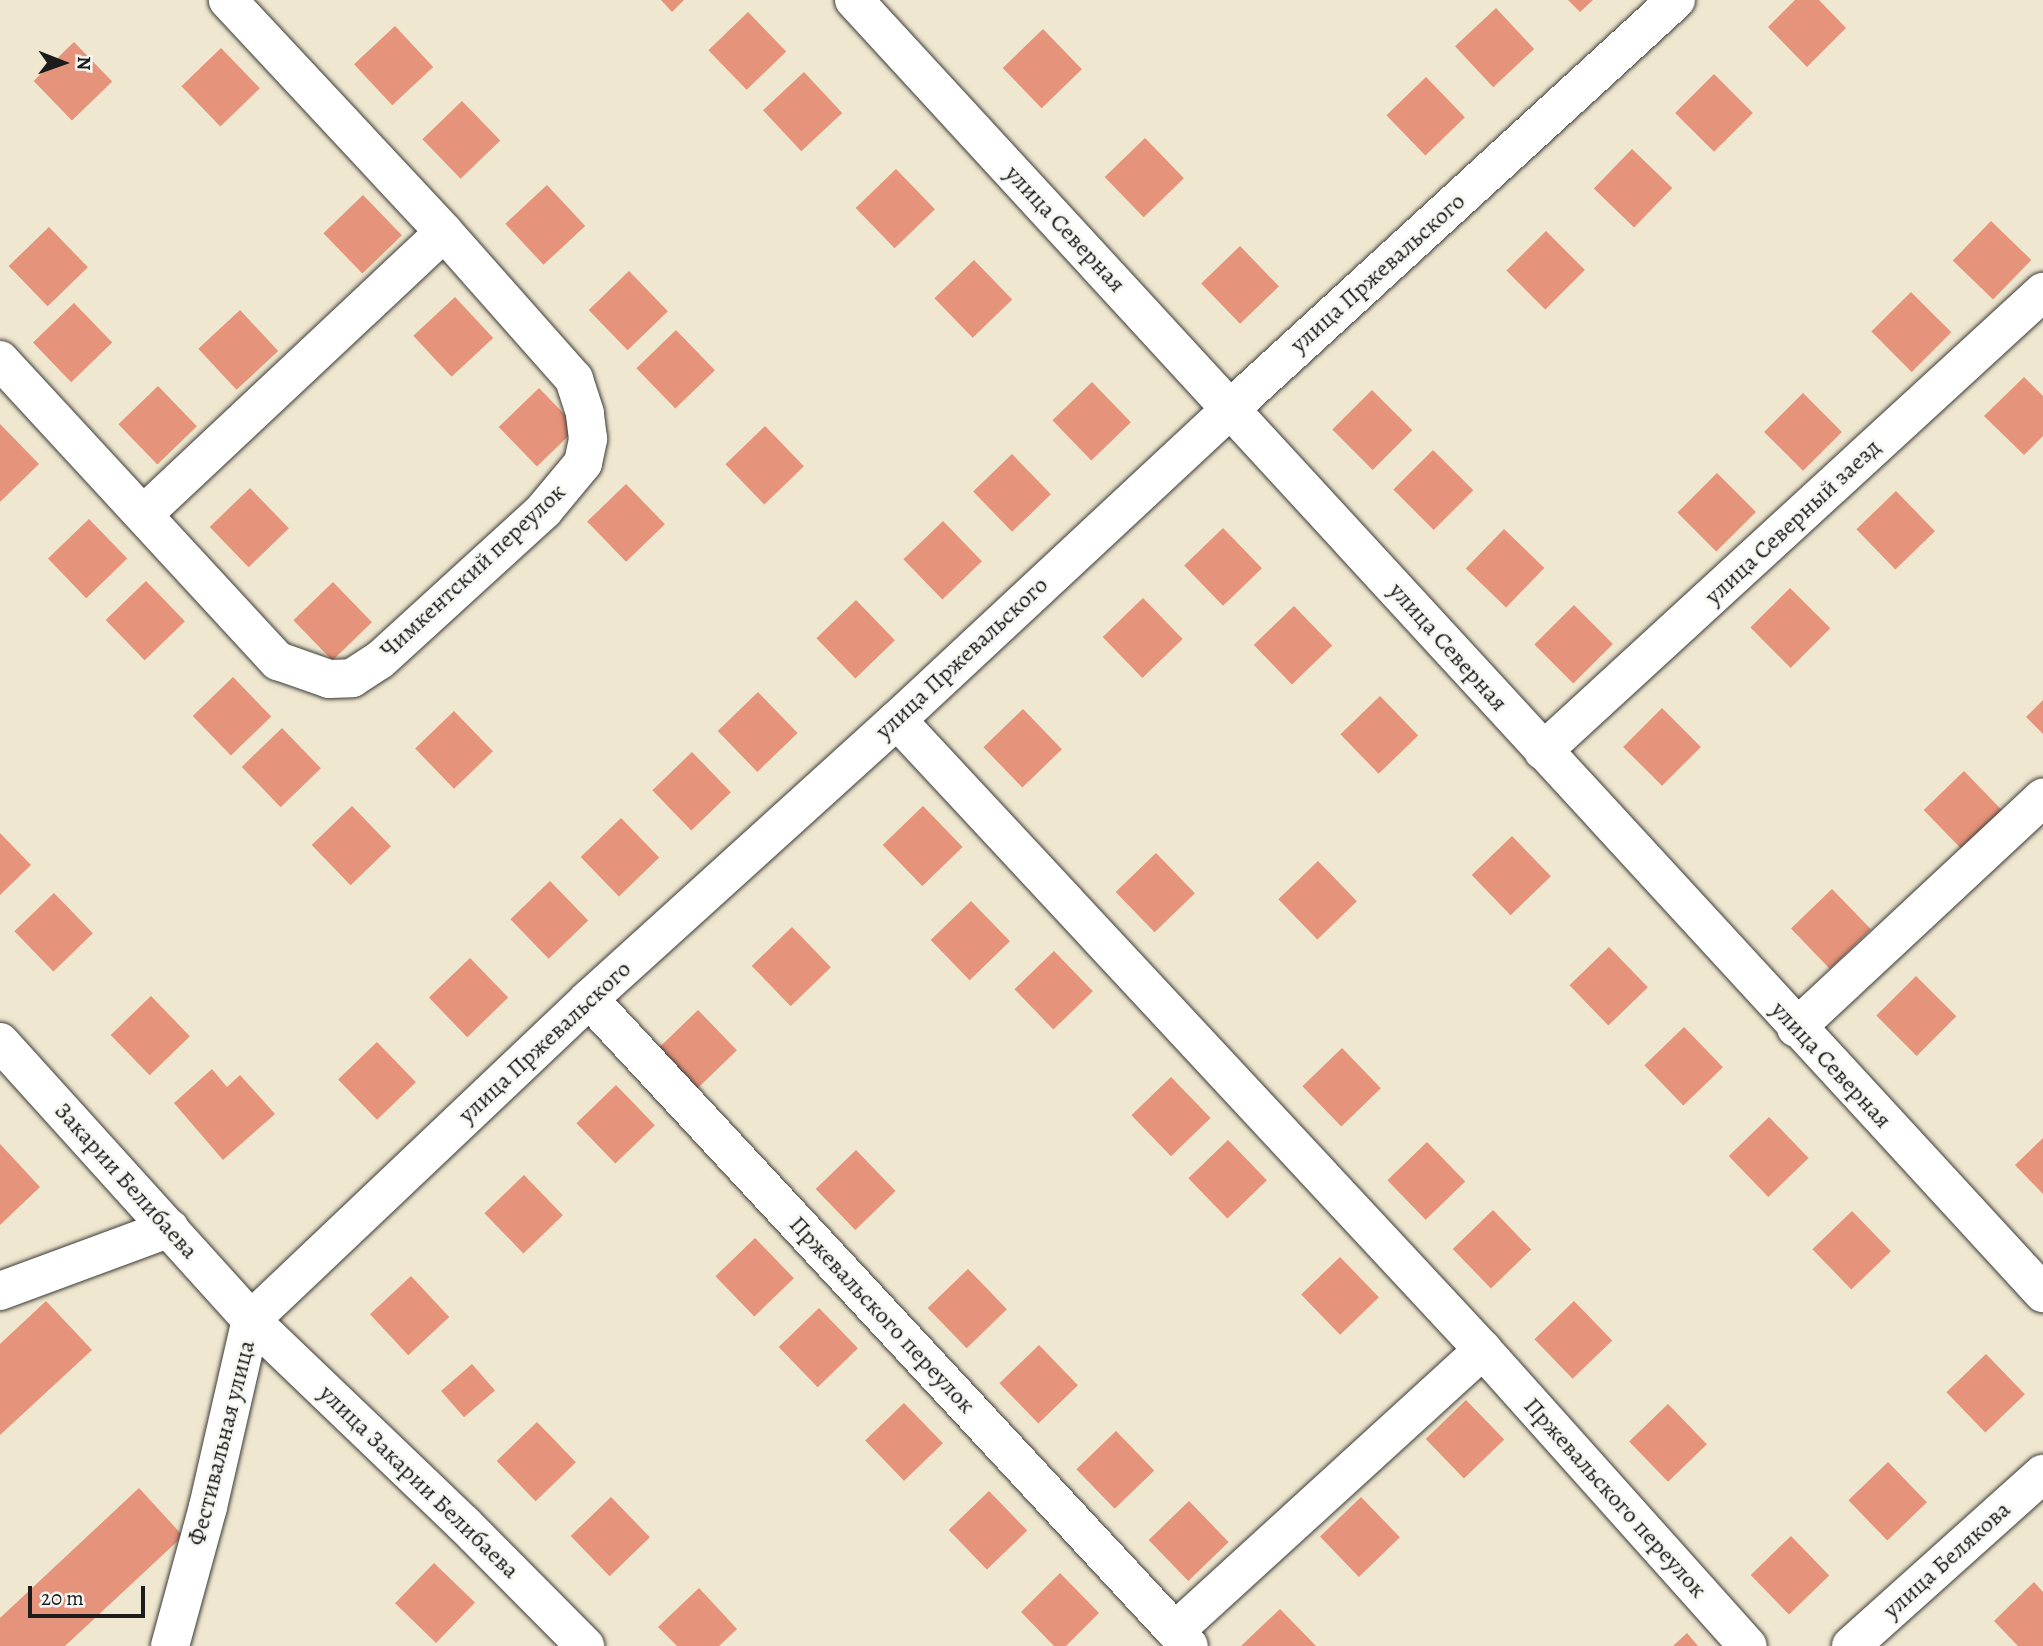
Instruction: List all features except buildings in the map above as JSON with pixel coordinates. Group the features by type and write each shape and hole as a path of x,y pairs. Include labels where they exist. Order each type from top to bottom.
{"street":[{"name":"Чимкентский переулок","path":"0,360 145,513 278,661 329,679 352,678 380,660 544,510 583,463 588,439 585,413 574,379 444,232 228,0"},
{"name":"улица Северная","path":"854,0 1796,1028 2043,1293"},
{"name":"улица Пржевальского","path":"251,1320 589,999 897,720 1230,409 1676,0"},
{"path":"145,513 444,232"},
{"name":"улица Северный заезд","path":"1543,751 2043,292"},
{"name":"Пржевальского переулок","path":"897,720 1483,1350 1748,1646"},
{"path":"1796,1028 2043,798"},
{"name":"Пржевальского переулок","path":"589,999 1182,1638 1483,1350"},
{"name":"Закарии Белибаева","path":"0,1042 251,1320"},
{"path":"0,1291 170,1228"},
{"name":"Фестивальная улица","path":"170,1646 208,1507 251,1320"},
{"name":"улица Закарии Белибаева","path":"251,1320 464,1524 584,1646"},
{"name":"улица Белякова","path":"1851,1646 2043,1474"}]}
